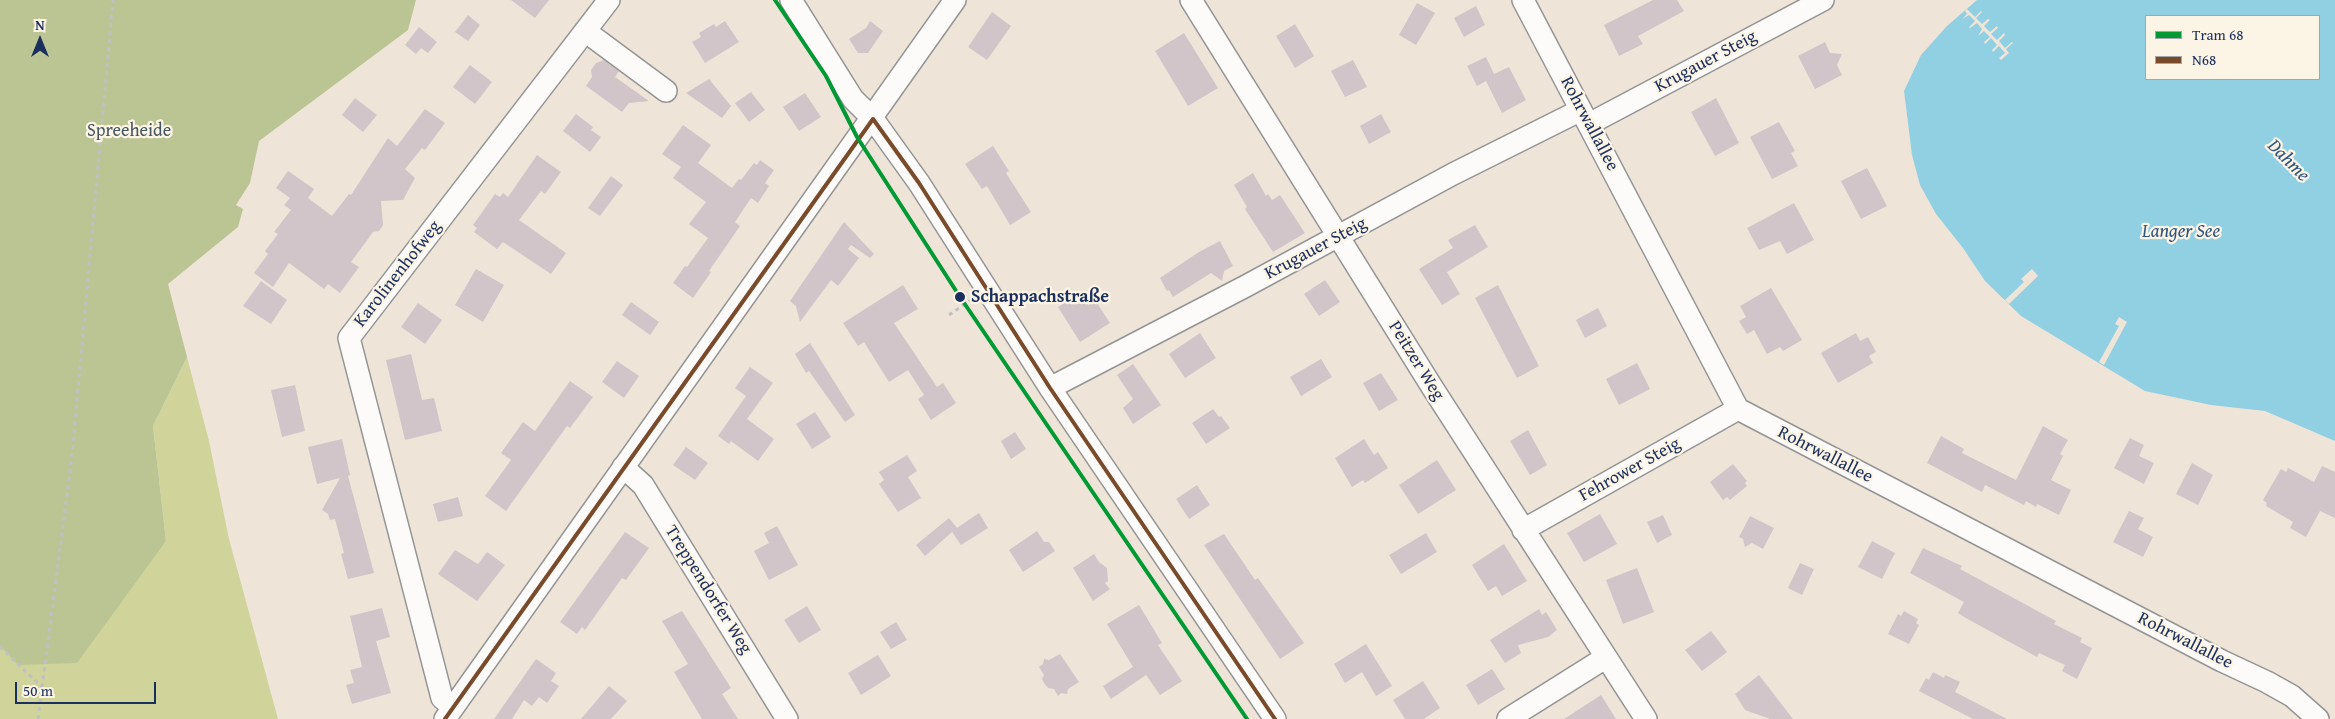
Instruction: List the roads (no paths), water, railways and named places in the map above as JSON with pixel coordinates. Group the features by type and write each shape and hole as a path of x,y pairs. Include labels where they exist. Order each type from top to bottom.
{"street":[{"name":"Karolinenhofweg","path":"449,713 442,698 349,338 609,0"},
{"path":"791,0 853,99 873,119 919,183 1050,388 1275,719"},
{"path":"449,713 956,0"},
{"name":"Peitzer Weg","path":"1191,0 1523,530 1646,719"},
{"name":"Rohrwallallee","path":"1523,0 1738,410 2222,661 2267,682 2292,696 2318,719"},
{"name":"Krugauer Steig","path":"1050,388 1338,237 1453,174 1585,117 1823,0"},
{"path":"585,31 666,91"},
{"name":"Fehrower Steig","path":"1523,530 1738,410"},
{"name":"Treppendorfer Weg","path":"623,467 642,485 787,719"},
{"path":"1508,719 1605,658"}],"water":[{"name":"Langer See","path":"1977,0 2335,0 2335,441 2265,411 2211,405 2145,391 2021,316 1985,281 1963,248 1936,214 1920,185 1912,155 1904,91 1921,55 1947,26"}],"tram line":[{"name":"68","path":"775,0 826,76 857,137 960,297 1247,719"}],"place":[{"name":"Schappachstraße","path":"960,297"}],"park label":[{"name":"Spreeheide","path":"129,131"}],"water label":[{"name":"Dahme","path":"2288,161"}]}
